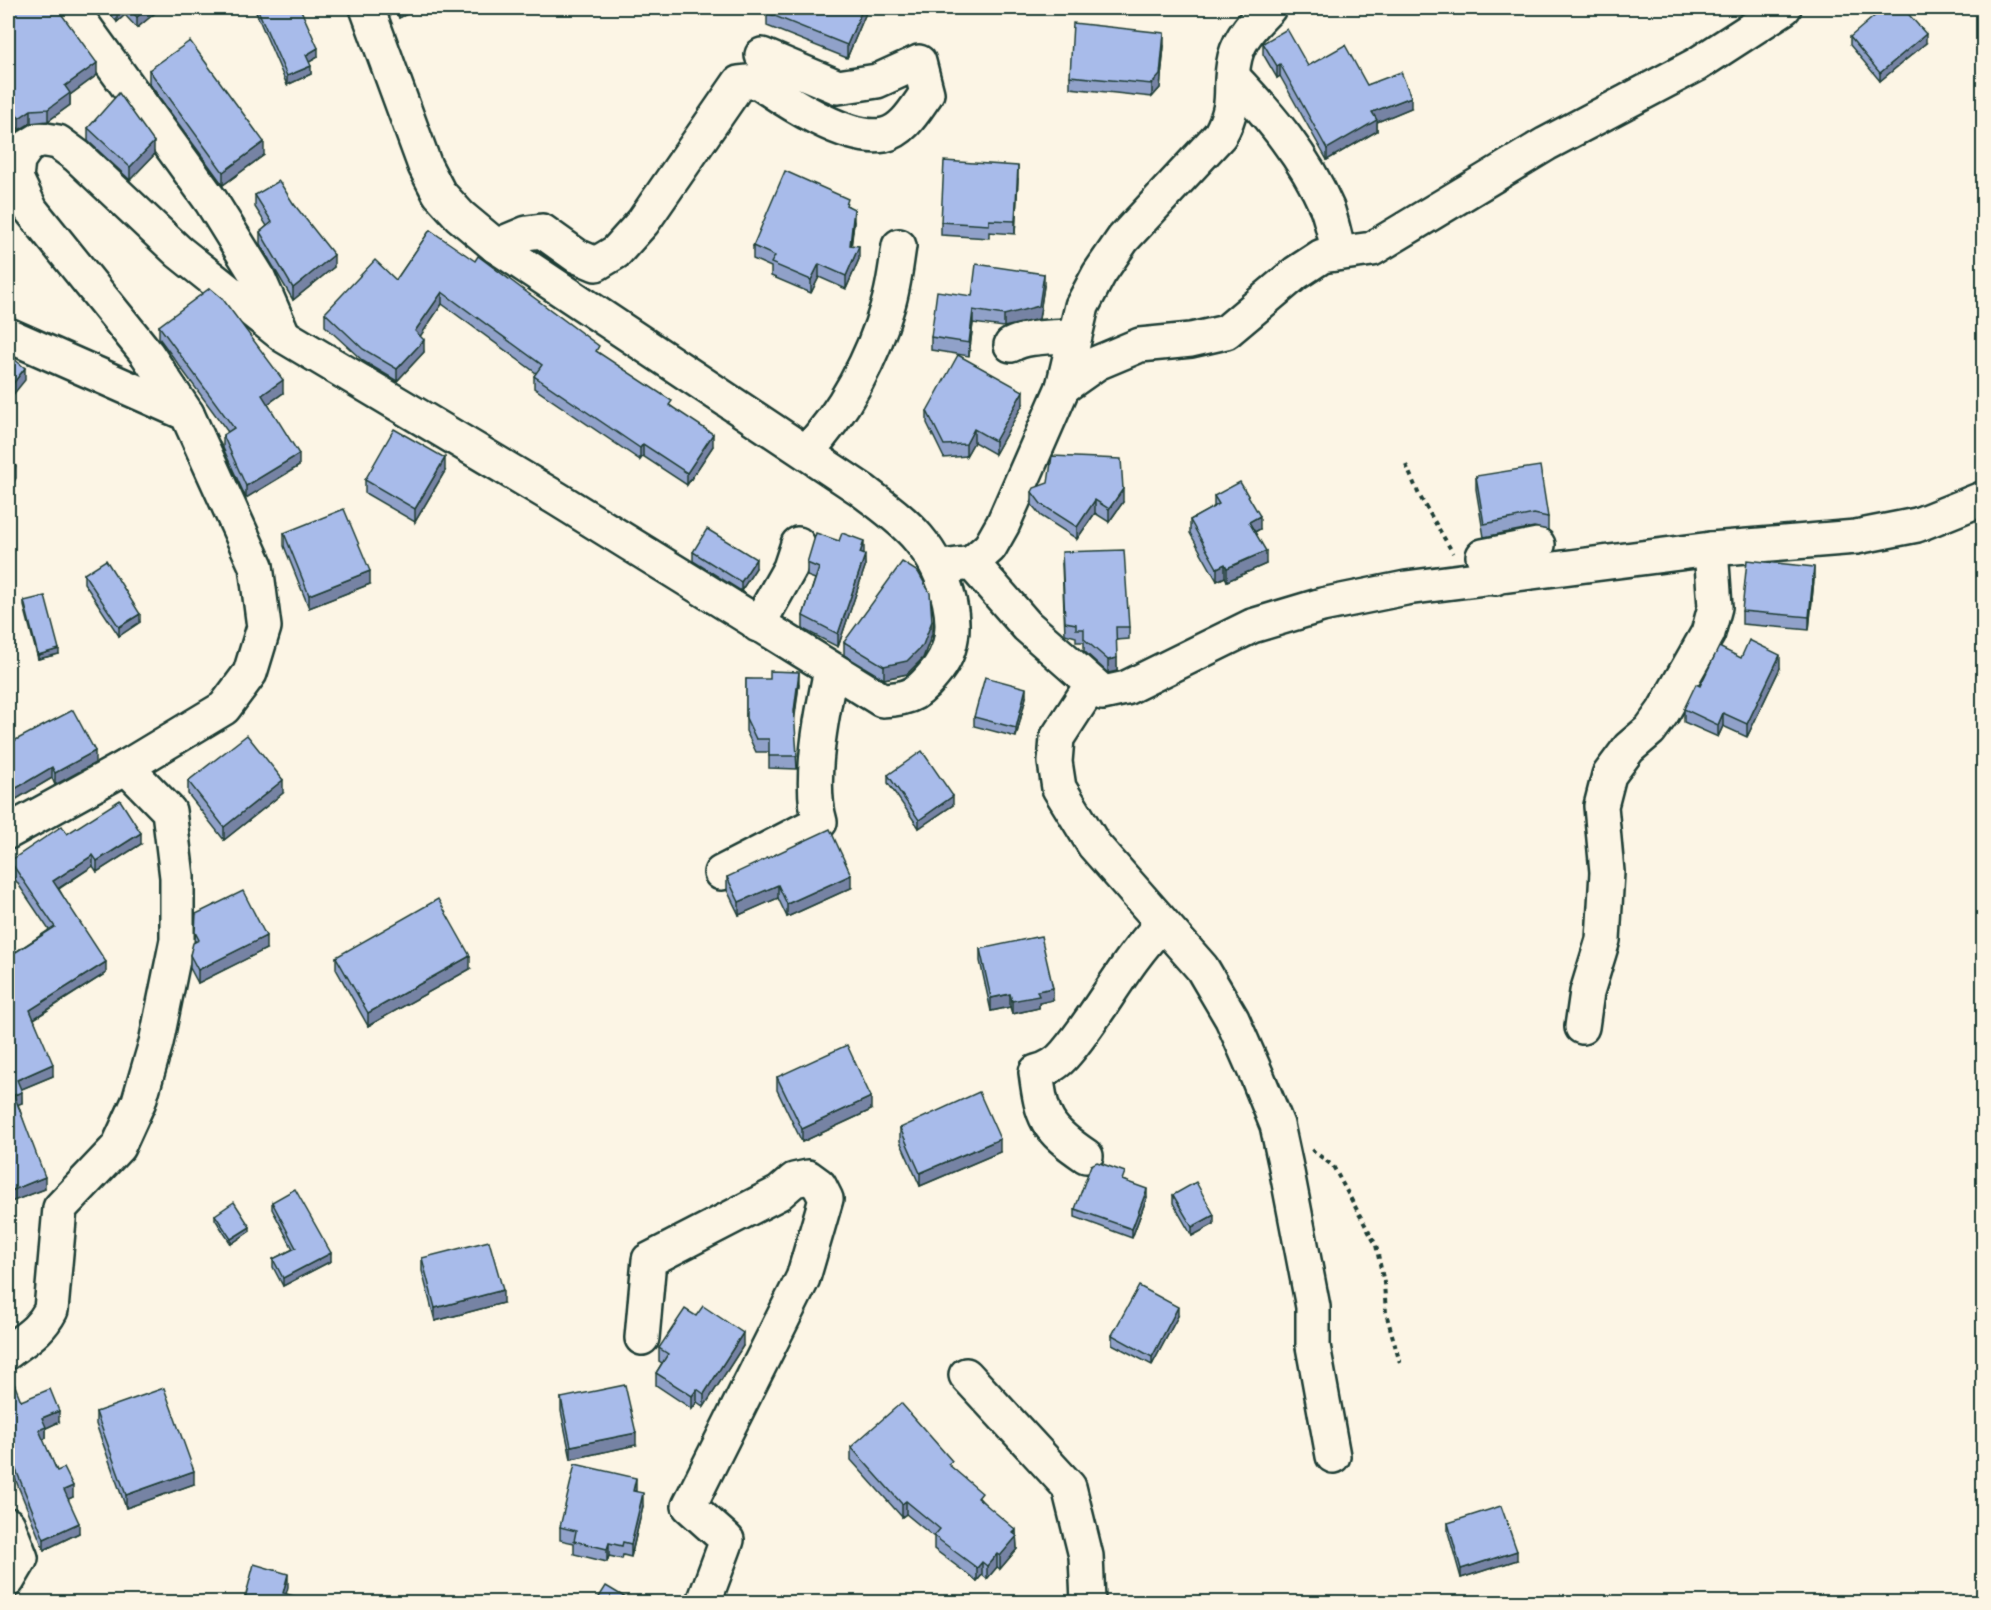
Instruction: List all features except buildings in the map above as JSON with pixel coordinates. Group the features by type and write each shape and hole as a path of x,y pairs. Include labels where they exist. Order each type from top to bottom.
{"street":[{"path":"71,8 211,201 258,277 284,336"},
{"path":"8,832 126,767 224,708 250,673 264,627 256,566 187,414 147,354 31,210 16,178 18,160 27,147 39,139 58,142 77,156 179,252 284,336 556,498 882,700 905,699 925,685 944,662 952,639 953,610 936,568 920,539 900,519 806,453 496,246 460,216 439,193 430,175 368,8"},
{"path":"936,568 972,563 990,547 1003,524 1063,387 1083,306 1099,274 1123,239 1220,135 1230,116 1235,56 1247,31 1269,8"},
{"path":"1063,387 1097,363 1140,345 1191,340 1226,332 1296,273 1322,256 1372,249 1546,144 1696,65 1784,8"},
{"path":"496,246 527,233 542,231 577,256 596,264 616,252 644,222 739,83 757,81 821,121 862,133 885,135 907,122 927,93 919,62 877,81 838,87 762,55"},
{"path":"1233,77 1278,128 1309,171 1328,210 1339,253"},
{"path":"806,453 825,433 854,385 870,351 889,304 899,246"},
{"path":"1011,345 1023,338 1042,339 1074,335"},
{"path":"8,336 187,414"},
{"path":"972,563 1027,626 1103,693 1126,688 1252,626 1322,605 1406,588 1711,549 1856,537 1917,525 1983,498"},
{"path":"758,625 790,568 798,544"},
{"path":"1484,579 1483,556 1538,545"},
{"path":"1582,1027 1587,992 1603,940 1607,872 1600,806 1609,775 1629,748 1650,730 1663,712 1708,633 1715,607 1711,549"},
{"path":"721,873 820,822 814,802 823,709 831,670"},
{"path":"1092,684 1057,738 1055,762 1059,788 1094,845 1202,969 1232,1018 1277,1125 1313,1306 1313,1346 1333,1456"},
{"path":"8,1352 30,1338 43,1325 51,1310 60,1208 118,1147 139,1101 156,1043 177,940 177,877 169,811 126,767"},
{"path":"1086,1156 1059,1138 1046,1121 1036,1072 1048,1069 1066,1054 1138,948 1162,924"},
{"path":"642,1338 649,1260 779,1193 794,1180 808,1177 819,1185 826,1199 803,1278 689,1506 727,1540 704,1602"},
{"path":"966,1375 1069,1487 1086,1556 1088,1602"},
{"path":"8,1525 21,1558 8,1580"}],"path":[{"path":"1406,465 1419,495 1484,579"},
{"path":"1277,1125 1333,1166 1376,1245 1384,1283 1386,1313 1400,1363"}]}
